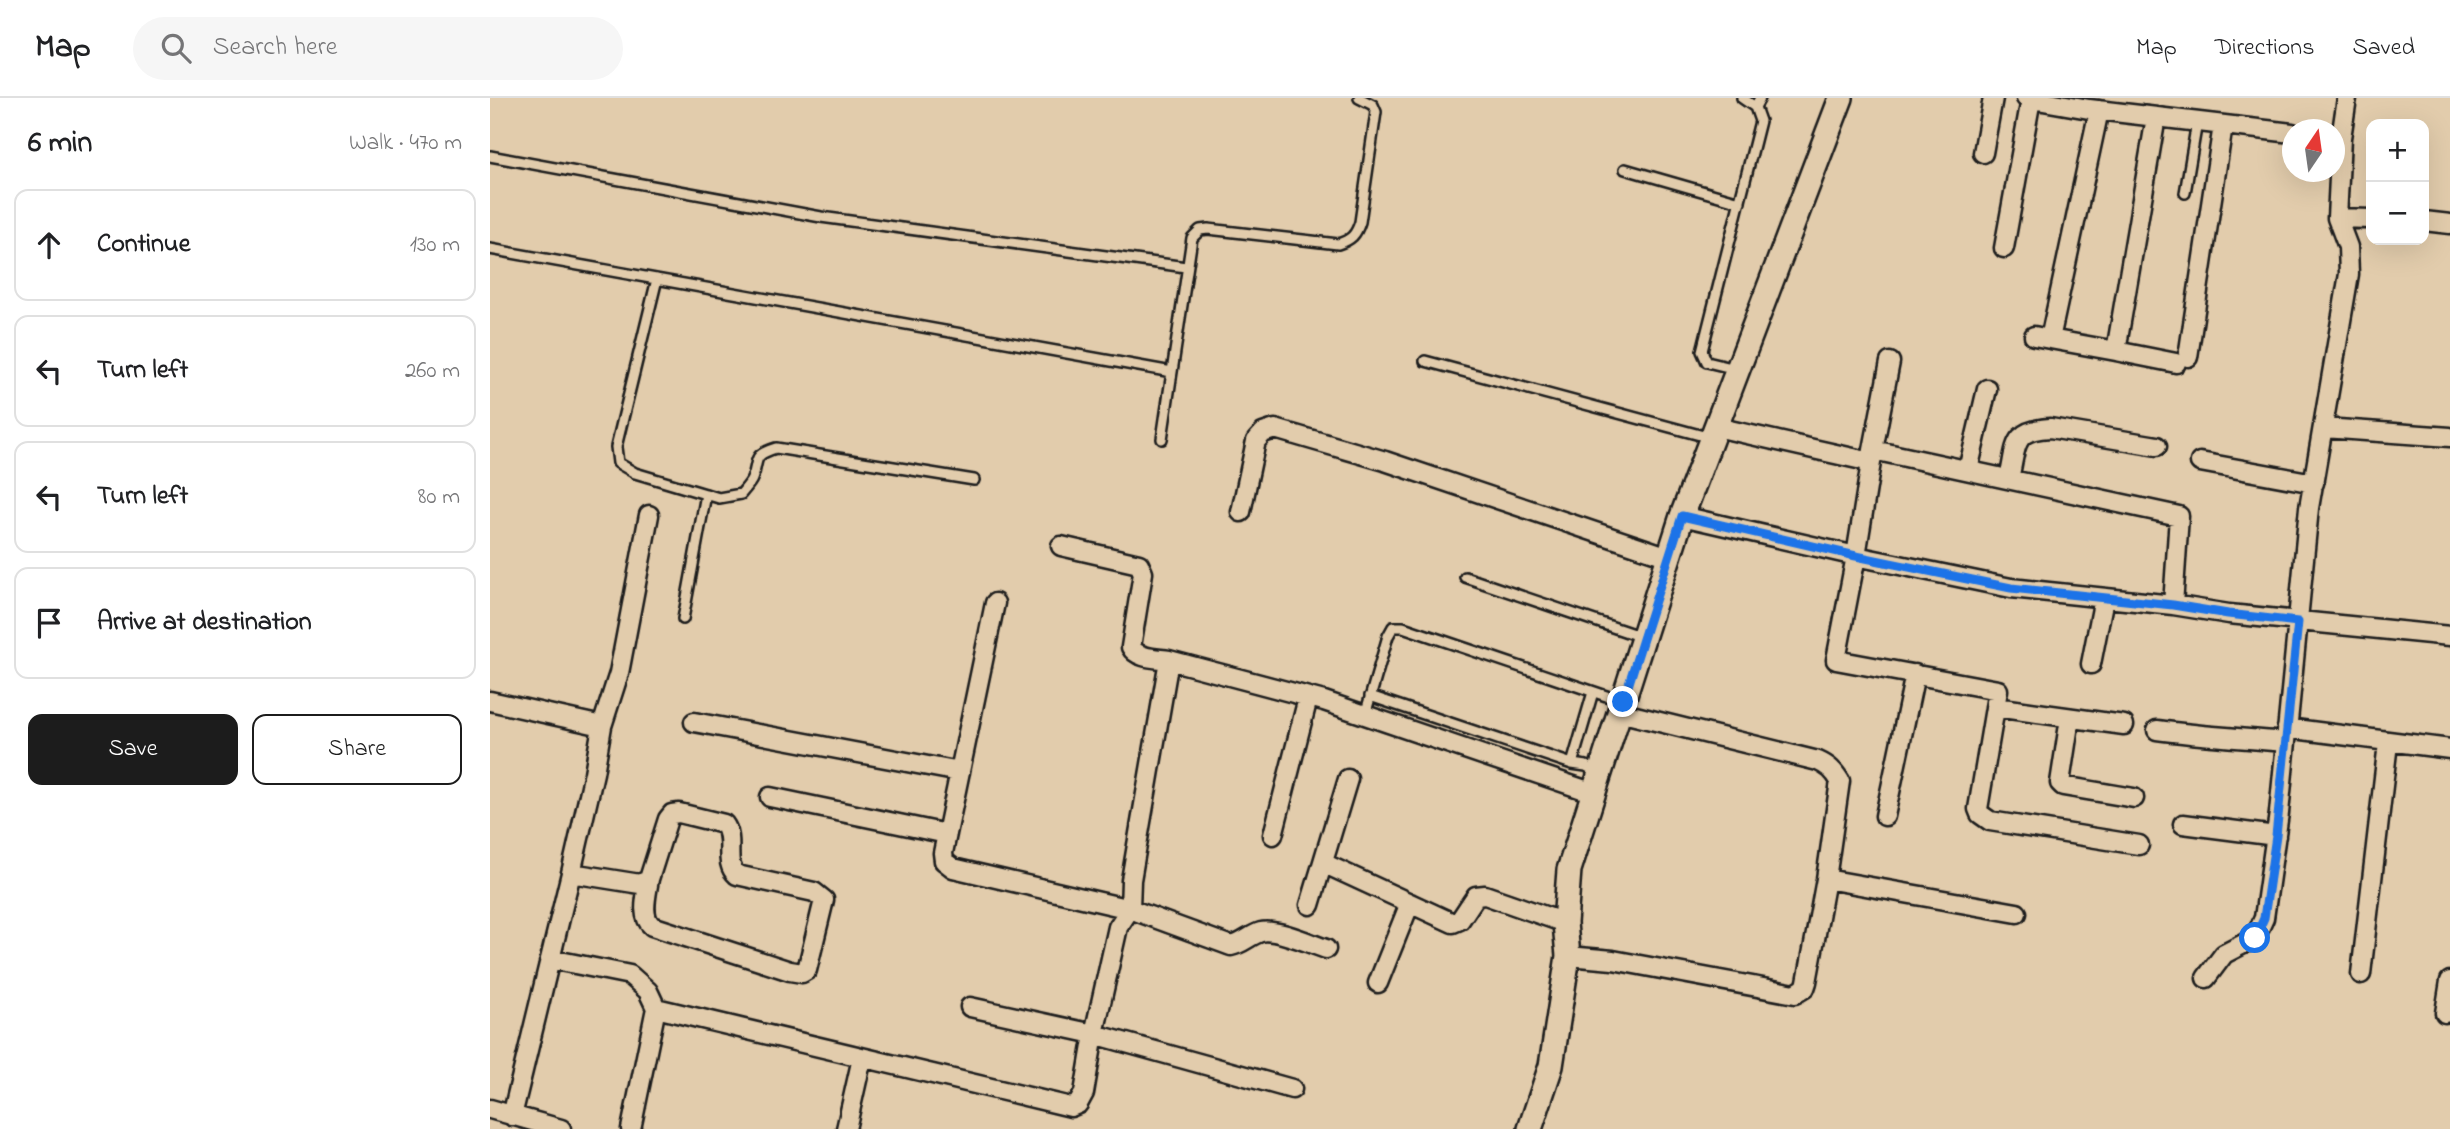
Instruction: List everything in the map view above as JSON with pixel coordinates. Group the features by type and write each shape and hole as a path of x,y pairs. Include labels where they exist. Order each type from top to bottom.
{"street":[{"path":"1530,1129 1551,1066 1568,956 1565,923 1569,870 1682,516 1841,98"},
{"path":"1983,153 1993,98"},
{"path":"2342,119 2347,98"},
{"path":"2004,248 2028,99 2072,102 2099,110 2282,132"},
{"path":"2099,110 2042,337 2182,360 2223,125"},
{"path":"2116,351 2156,117"},
{"path":"2206,978 2224,954 2255,938 2263,926 2276,836 2309,508 2347,293 2350,259 2337,218 2337,182"},
{"path":"2337,218 2366,219"},
{"path":"2429,222 2450,224"},
{"path":"1891,362 1836,660 1998,690 1978,809 1980,814 1990,821 2139,845"},
{"path":"1968,470 1987,389"},
{"path":"2009,479 2018,440 2024,432 2035,429 2050,428 2157,446"},
{"path":"2324,428 2450,437"},
{"path":"1241,512 1256,441 1263,433 1275,429 1385,461 1669,557"},
{"path":"1714,433 1968,470 2179,516 2173,605"},
{"path":"2200,462 2314,483"},
{"path":"512,1116 571,873 602,726 619,673 649,515"},
{"path":"1682,516 2011,588 2173,605 2298,622 2450,636"},
{"path":"1061,546 1139,564 1143,573 1131,647 1138,655 1169,660 1308,698 1597,783"},
{"path":"2091,664 2104,598"},
{"path":"995,603 943,853 944,861 953,868 1130,909 1231,946 1241,944 1257,933 1270,931 1326,950"},
{"path":"656,1008 1071,1107 1078,1104 1084,1093 1118,927 1130,909 1131,880 1169,660"},
{"path":"1885,816 1915,674"},
{"path":"1273,835 1308,698"},
{"path":"490,701 602,726"},
{"path":"1568,956 1613,960 1795,994 1801,992 1807,982 1840,781 1829,766 1818,761 1621,707"},
{"path":"1995,707 2124,725"},
{"path":"2070,718 2060,783 2063,786 2134,798"},
{"path":"694,722 960,772"},
{"path":"2157,730 2208,737 2286,735 2450,749"},
{"path":"2361,974 2388,743"},
{"path":"1310,905 1348,779"},
{"path":"770,797 947,834"},
{"path":"571,873 640,884 649,879 668,819 672,814 679,813 724,824 730,835 729,862 737,875 814,892 824,900 807,970 790,971 652,926 646,922 645,913 649,879"},
{"path":"2183,824 2276,836"},
{"path":"1323,863 1453,923 1460,920 1476,897 1485,895 1565,923"},
{"path":"1826,879 2017,913"},
{"path":"1378,983 1410,903"},
{"path":"550,959 630,975 648,991 656,1008 631,1129"},
{"path":"2445,1013 2450,981"},
{"path":"970,1007 1094,1034 1292,1089"},
{"path":"846,1129 862,1058"},
{"path":"490,1109 561,1129"}],"lane":[{"path":"1162,439 1189,244 1200,230 1338,244 1348,241 1356,234 1360,222 1376,112 1373,105 1359,98"},
{"path":"1738,369 1707,362 1702,351 1759,121 1755,107 1742,98"},
{"path":"1755,107 1760,98"},
{"path":"2185,193 2197,122"},
{"path":"490,156 821,217 1186,267"},
{"path":"1625,169 1740,202"},
{"path":"490,249 1172,372"},
{"path":"657,279 615,447 618,463 635,473 719,498 741,495 752,478 754,463 762,453 776,448 974,480"},
{"path":"1425,361 1714,433"},
{"path":"683,620 706,494"},
{"path":"1465,577 1643,638"},
{"path":"1365,715 1388,636 1394,627 1403,627 1593,692 1621,707"},
{"path":"1572,764 1593,692"},
{"path":"1370,696 1572,764 1586,766 1597,783"}],"route":[{"path":"1623,702 1682,516 2011,588 2173,605 2298,622 2276,836 2263,926 2255,938"}]}
